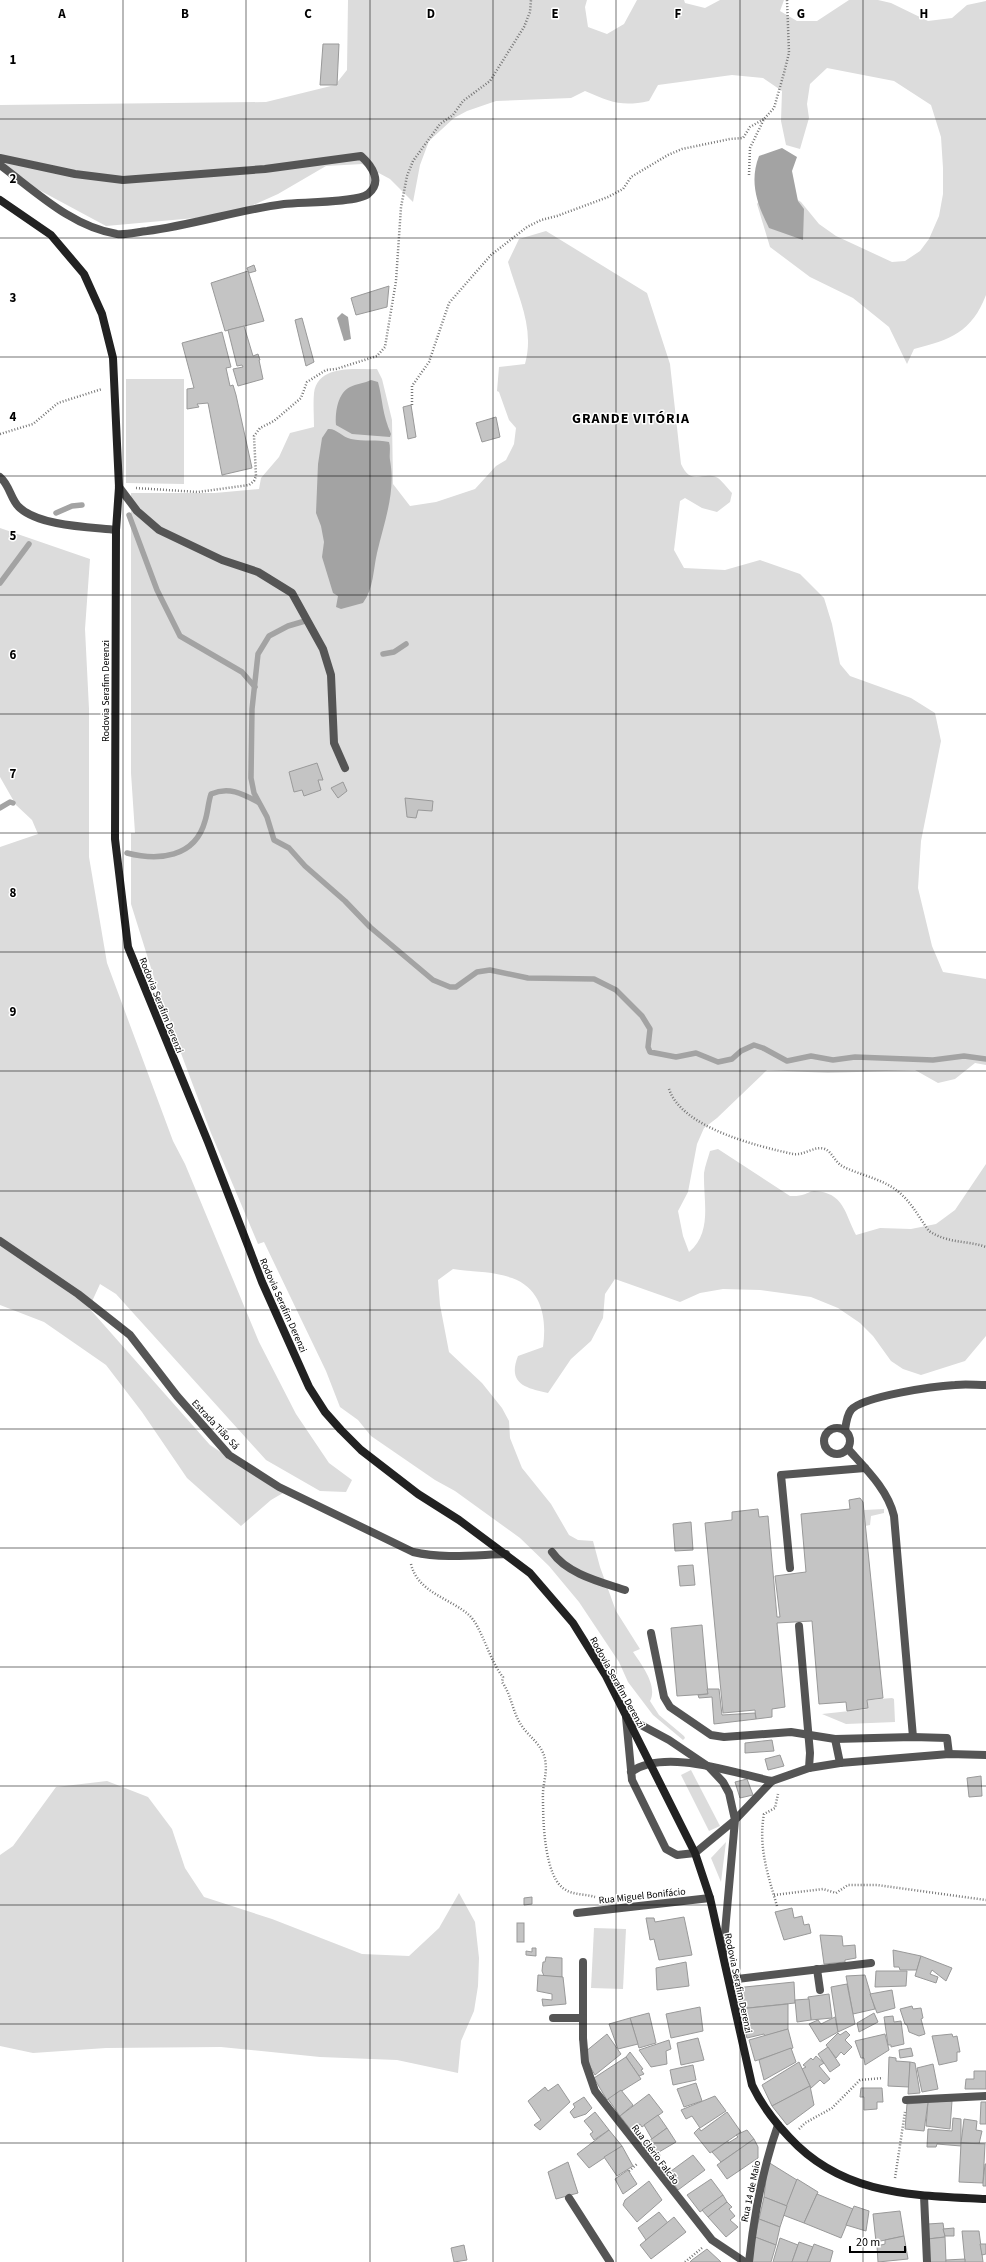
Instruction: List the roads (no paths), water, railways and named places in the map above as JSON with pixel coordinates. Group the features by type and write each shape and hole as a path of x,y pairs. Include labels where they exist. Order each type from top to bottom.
{"main road":[{"name":"Rodovia Serafim Derenzi","path":"0,200 51,236 84,274 102,314 113,358 119,487 116,530 115,839 128,947 208,1142 262,1282 309,1387 324,1412 361,1450 418,1494 459,1520 530,1573 573,1623 606,1676 695,1853 710,1898 752,2084 762,2104 778,2125 797,2146 828,2169 851,2180 892,2192 924,2196 986,2199"}],"street":[{"path":"0,158 75,174 123,180 265,169 361,156 370,163 376,174 376,183 367,194 347,199 283,204 167,228 118,234 103,230 70,217 0,165"},
{"path":"0,477 5,481 19,508 49,523 116,530"},
{"path":"119,487 137,511 158,530 222,560 258,572 292,593 324,649 331,676 334,743 346,768"},
{"name":"Estrada Tião Sá","path":"0,1241 78,1294 130,1335 177,1396 229,1455 279,1487 413,1552 432,1556 448,1557 506,1554"},
{"path":"845,1430 833,1428 828,1431 824,1437 824,1444 832,1454 838,1455 848,1449 851,1439 845,1430 847,1418 851,1410 858,1404 884,1396 955,1385 986,1385"},
{"path":"848,1449 865,1468 892,1504 913,1737"},
{"path":"790,1568 781,1475 865,1468"},
{"path":"552,1552 559,1562 598,1581 625,1590"},
{"path":"799,1626 808,1733 809,1768"},
{"path":"650,1633 664,1697 670,1707 704,1733 724,1737 761,1733 808,1733 835,1739 913,1737 947,1738 949,1754"},
{"path":"723,1954 735,1820 733,1804 726,1788 709,1767 653,1730 626,1717 630,1772 635,1788 666,1849 677,1855 695,1853 735,1820 772,1781 809,1768 840,1763 949,1754 986,1755"},
{"path":"835,1739 840,1763"},
{"path":"630,1772 639,1766 650,1762 671,1761 709,1767 772,1781"},
{"name":"Rua Miguel Bonifácio","path":"577,1913 710,1898"},
{"name":"Rua Clério Falcão","path":"583,1962 583,2038 585,2062 595,2091 712,2240 745,2262"},
{"path":"728,1980 871,1963"},
{"path":"817,1969 820,1990"},
{"path":"553,2018 583,2018"},
{"path":"906,2100 986,2096"},
{"name":"Rua 14 de Maio","path":"749,2262 753,2224 759,2194 767,2157 778,2125"},
{"path":"924,2196 927,2262"},
{"path":"569,2198 610,2262"}],"waterway":[{"path":"56,513 72,506 82,505"},
{"path":"129,515 157,590 180,636 242,672 255,687"},
{"path":"0,583 29,544"},
{"path":"305,621 288,626 269,636 258,654 252,709 251,778 254,793 267,817 274,840 289,848 305,866 345,901 370,927 433,980 450,987 456,987 477,972 490,970 528,978 594,979 616,990 642,1016 650,1029 648,1047 650,1052 676,1057 696,1053 718,1062 732,1059 741,1051 754,1045 763,1048 787,1061 811,1056 833,1060 855,1057 933,1060 964,1056 986,1059"},
{"path":"383,654 394,652 406,644"},
{"path":"127,853 151,857 163,856 174,854 193,843 200,833 206,818 211,794 224,791 236,792 258,802"},
{"path":"0,808 10,802 13,803"}],"district":[{"name":"GRANDE VITÓRIA","path":"631,418"}]}
